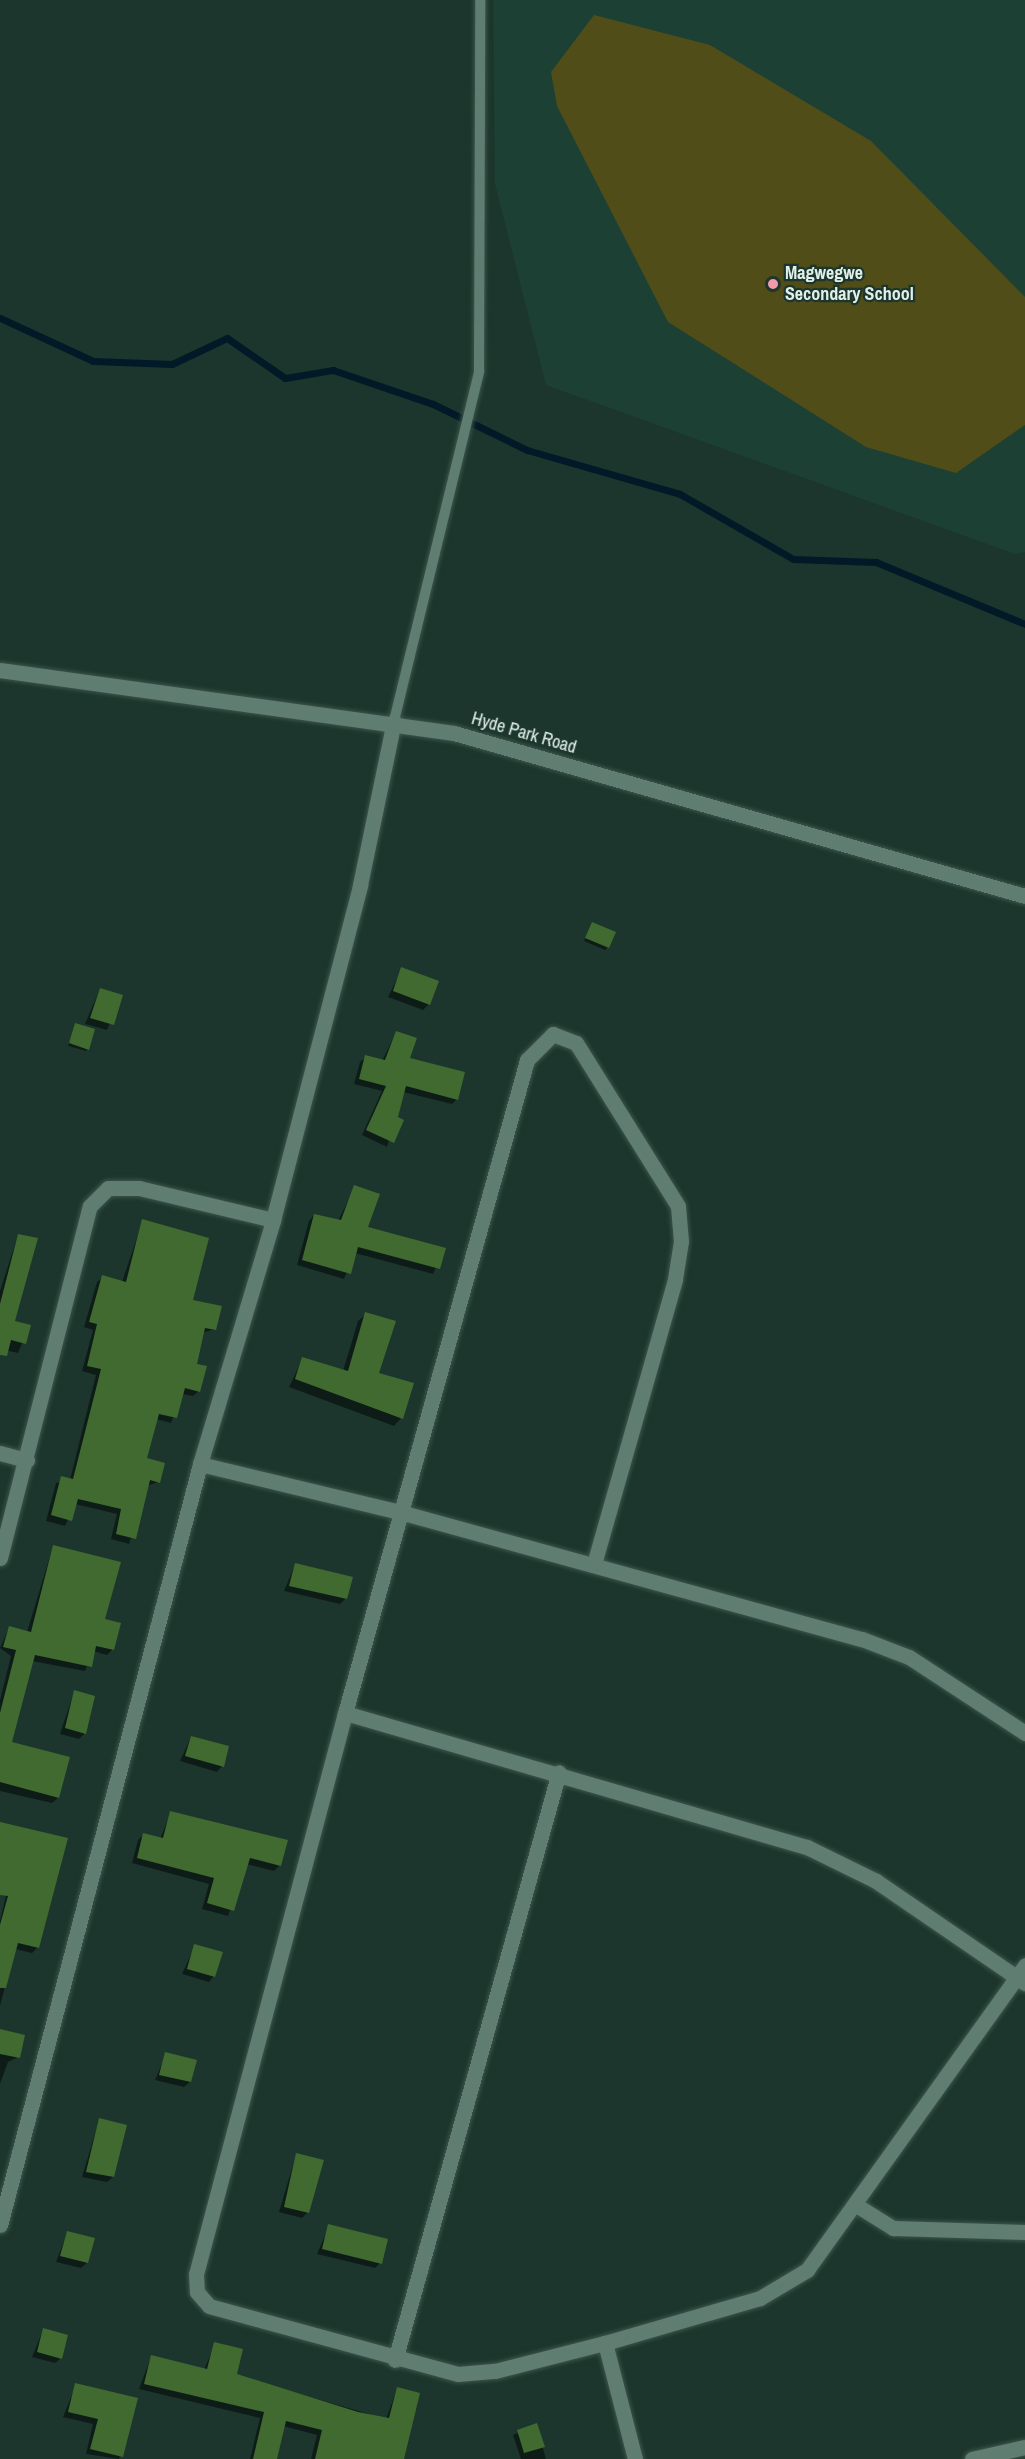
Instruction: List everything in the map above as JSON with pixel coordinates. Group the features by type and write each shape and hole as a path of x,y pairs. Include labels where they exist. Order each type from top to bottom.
{"street":[{"name":"Hyde Park Road","path":"0,670 394,721 454,733 1025,896"},
{"path":"0,2225 200,1464 273,1220 360,885 394,721"},
{"path":"345,1713 559,1772 807,1847 876,1881 1022,1975 807,2270 786,2285 760,2298 605,2343 467,2373 395,2360 209,2306 197,2292 196,2274 345,1713 527,1060 539,1042 553,1034 566,1036 576,1043 678,1206 681,1241 675,1279 594,1564"},
{"path":"0,1558 27,1460 90,1206 108,1188 139,1188 273,1220"},
{"path":"0,1453 27,1460"},
{"path":"200,1464 400,1512 594,1564 909,1657 1025,1733"},
{"path":"395,2360 559,1772"},
{"path":"856,2205 893,2228 1025,2232"},
{"path":"605,2343 635,2459"},
{"path":"972,2459 1025,2447"}],"lane":[{"path":"394,721 479,372 480,0"}],"shaded area":[{"name":"Magwegwe Secondary School","path":"493,0 1025,0 1025,552 1015,554 546,385 495,184"},
{"path":"594,15 710,45 871,141 1025,297 1025,425 956,473 866,447 668,322 557,106 551,72"}],"building":[{"path":"592,922 616,932 609,948 585,938"},
{"path":"401,967 439,981 430,1005 393,991"},
{"path":"100,988 123,995 114,1025 90,1018"},
{"path":"75,1023 95,1029 89,1050 69,1043"},
{"path":"396,1031 417,1038 410,1058 465,1072 458,1100 406,1086 398,1117 404,1120 394,1143 366,1130 386,1086 359,1079 365,1055 385,1060"},
{"path":"354,1185 380,1194 368,1227 446,1248 440,1269 358,1247 351,1274 302,1260 314,1214 341,1220"},
{"path":"142,1219 209,1238 193,1300 222,1306 216,1330 205,1328 197,1364 207,1366 200,1392 185,1388 177,1418 159,1414 147,1458 165,1463 160,1483 150,1480 136,1539 116,1534 121,1509 78,1499 72,1521 51,1515 61,1476 73,1479 101,1369 87,1366 97,1324 89,1322 102,1275 126,1282"},
{"path":"18,1234 38,1238 15,1321 31,1325 26,1344 11,1340 7,1356 0,1355 0,1304"},
{"path":"365,1312 396,1321 379,1373 414,1383 403,1419 295,1379 302,1357 348,1371"},
{"path":"53,1545 121,1562 105,1619 121,1623 114,1650 96,1646 92,1667 35,1655 12,1742 70,1757 59,1798 0,1782 0,1713 16,1650 3,1647 9,1626 31,1632"},
{"path":"295,1563 353,1577 347,1599 289,1586"},
{"path":"74,1690 95,1696 86,1734 65,1728"},
{"path":"191,1736 229,1746 224,1767 185,1756"},
{"path":"170,1811 288,1840 281,1866 250,1858 234,1911 207,1903 214,1878 137,1858 143,1833 163,1838"},
{"path":"0,1822 68,1838 39,1948 18,1943 6,1988 0,1988 0,1925 8,1896 0,1895"},
{"path":"194,1944 223,1952 215,1977 187,1969"},
{"path":"0,2029 25,2035 20,2058 0,2054"},
{"path":"165,2052 197,2060 191,2082 159,2075"},
{"path":"99,2118 127,2125 114,2177 86,2172"},
{"path":"296,2153 324,2160 309,2213 284,2207"},
{"path":"328,2224 388,2239 382,2264 322,2249"},
{"path":"67,2231 95,2238 88,2263 60,2256"},
{"path":"43,2328 68,2335 62,2359 37,2352"},
{"path":"214,2342 243,2349 237,2374 358,2412 389,2418 397,2387 420,2393 404,2459 315,2459 322,2430 286,2421 277,2459 253,2459 264,2412 144,2384 151,2355 207,2369"},
{"path":"75,2383 138,2398 123,2457 90,2449 98,2419 68,2412"},
{"path":"537,2423 545,2447 524,2453 517,2430"}],"waterway":[{"path":"0,318 93,361 172,364 227,338 285,378 333,370 433,404 527,450 680,494 793,559 876,562 1025,624"}],"place":[{"name":"Magwegwe Secondary School","path":"773,284"}]}
